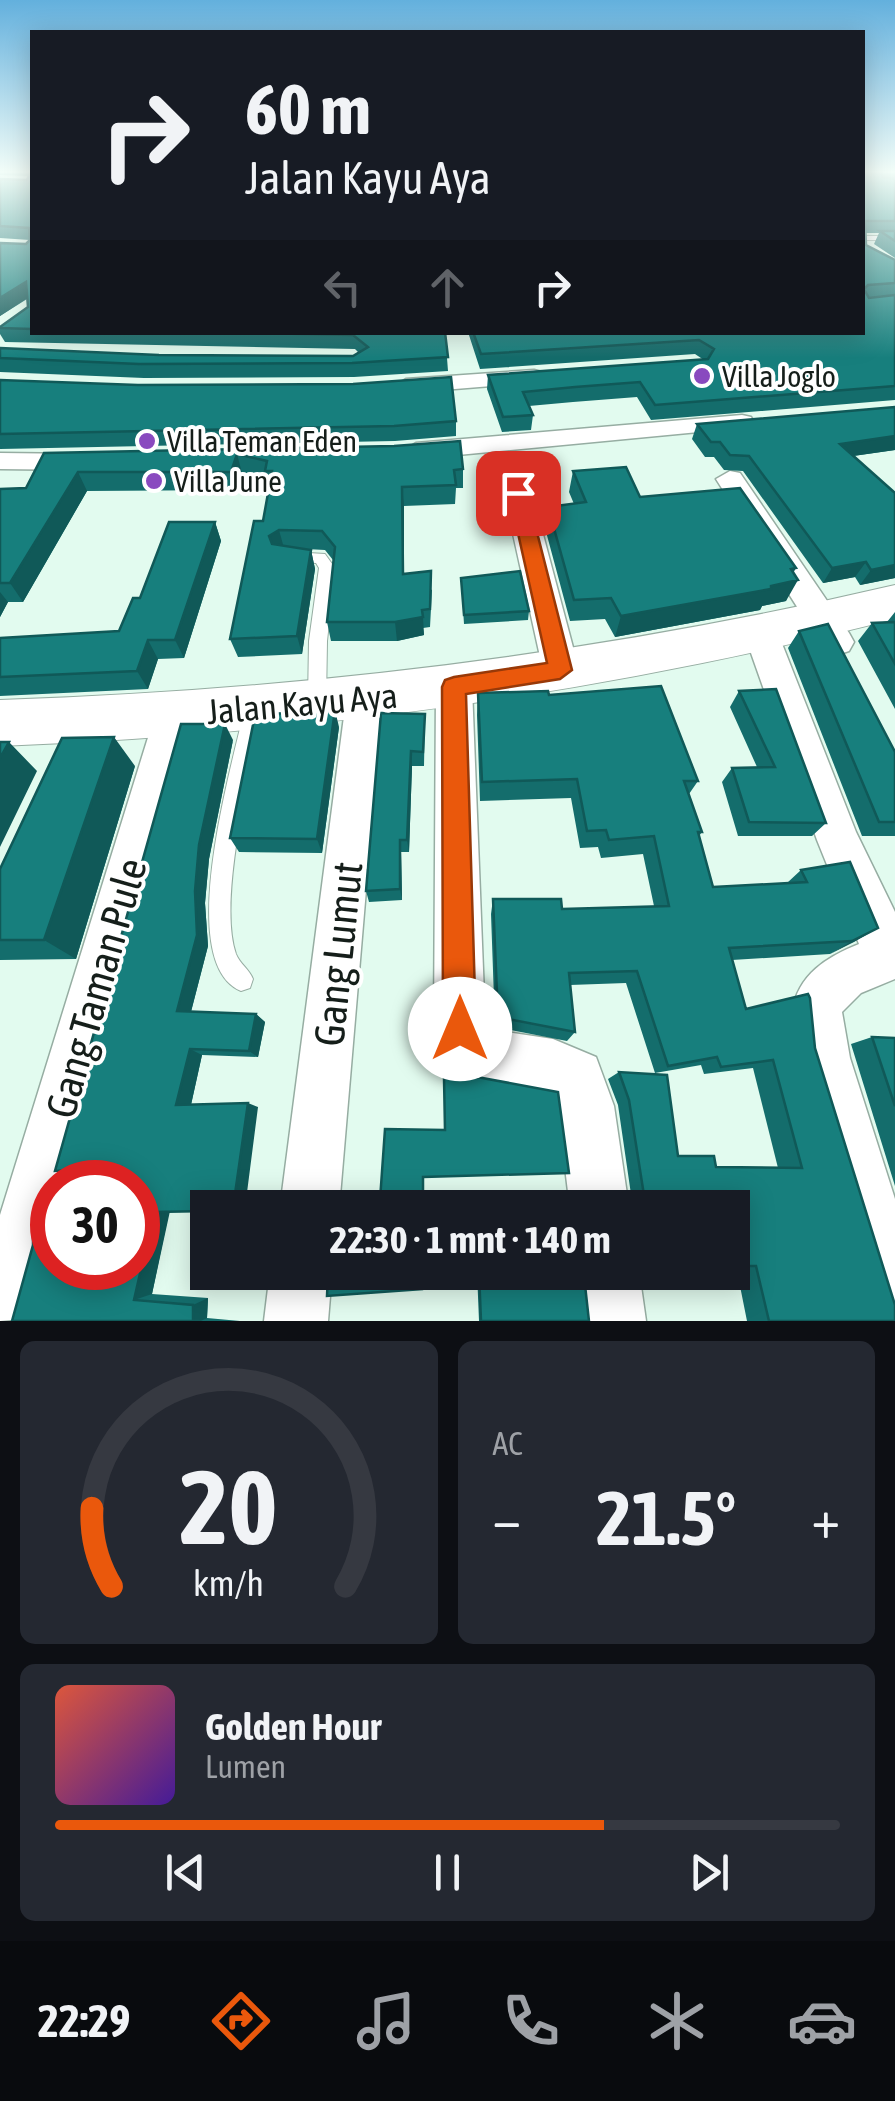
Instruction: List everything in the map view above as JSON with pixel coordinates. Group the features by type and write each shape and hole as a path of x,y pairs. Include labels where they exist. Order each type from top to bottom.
{"main road":[{"name":"Jalan Kayu Aya","path":"0,723 76,738 174,714 454,687 762,636 895,602"}],"street":[{"path":"865,245 883,261"},
{"path":"390,386 559,375"},
{"path":"395,453 766,420"},
{"path":"0,460 100,461"},
{"path":"730,478 826,620 852,670"},
{"path":"518,493 560,670"},
{"path":"762,636 887,958 848,971 828,985 815,1014 827,1068 895,1290"},
{"path":"454,687 460,1029 476,1054 508,1061 555,1063 577,1076 587,1106 598,1190"},
{"name":"Gang Lumut","path":"311,1190 347,881 340,701"},
{"name":"Gang Taman Pule","path":"0,1318 174,714"},
{"path":"296,1321 299,1290"},
{"path":"610,1290 614,1321"}],"lane":[{"path":"865,242 895,238"},
{"path":"285,557 320,558 327,568 318,641 340,701"},
{"path":"241,979 226,964 221,923 223,878 254,707"}],"building":[{"path":"865,235 866,245 895,260 895,283 865,288"},
{"path":"30,240 30,329 0,328 28,307 26,282 0,298 0,243 26,244"},
{"path":"865,291 869,298 895,295 895,386 655,405 640,382 575,387 523,392 533,415 503,417 488,375 708,359 714,349 699,340 481,354 474,335 865,335"},
{"path":"353,335 445,335 448,357 352,363 139,364 0,358 0,348 159,355 353,356 368,347"},
{"path":"451,377 456,421 394,426 0,434 0,380 138,385 353,384"},
{"path":"895,407 895,436 840,444 895,493 895,565 871,570 866,562 832,568 749,456 730,455 720,442 711,442 697,424"},
{"path":"460,441 463,469 454,470 456,485 402,487 403,574 431,571 430,609 422,610 423,617 395,622 327,622 335,547 322,531 279,530 269,536 272,544 311,550 297,636 230,639 254,521 263,521 272,471 265,471 267,461 237,454 231,472 78,472 10,583 0,583 0,489 26,488 44,453 394,446"},
{"path":"626,467 640,497 740,488 796,568 791,569 798,580 771,589 621,616 611,598 574,600 548,507 586,502 573,471"},
{"path":"169,522 215,522 175,640 148,640 137,671 0,677 0,638 119,631 133,598 140,598"},
{"path":"520,571 529,611 464,615 461,578"},
{"path":"895,622 895,664 872,623"},
{"path":"828,624 895,752 895,822 879,822 799,631"},
{"path":"661,686 698,781 684,781 702,832 698,832 713,887 807,882 801,870 850,862 878,928 852,941 729,948 746,1009 808,994 810,998 815,1048 895,1305 895,1321 769,1321 756,1266 750,1266 750,1190 643,1190 629,1100 619,1072 667,1075 678,1156 714,1156 716,1167 802,1168 773,1060 721,1067 717,1057 668,1066 637,971 569,973 575,1032 498,1017 493,899 561,899 562,909 669,906 654,836 609,840 606,830 587,831 577,779 482,782 478,693 548,691 549,695"},
{"path":"776,689 826,823 749,822 732,768 775,767 739,691"},
{"path":"335,710 317,839 230,838 255,715"},
{"path":"381,713 425,714 423,752 411,751 407,840 400,840 400,889 366,891"},
{"path":"181,724 225,724 199,845 197,935 177,1011 256,1014 249,1051 190,1049 176,1105 248,1103 236,1190 190,1190 190,1211 160,1212 160,1160 58,1160"},
{"path":"114,737 44,940 0,940 0,869 62,738"},
{"path":"0,742 9,742 0,758"},
{"path":"872,1037 895,1038 895,1106"},
{"path":"477,1077 558,1092 569,1173 423,1177 423,1190 381,1190 385,1129 445,1130 444,1078"},
{"path":"30,1256 30,1290 136,1290 134,1300 193,1305 193,1321 12,1321"},
{"path":"327,1290 408,1290 327,1296"},
{"path":"480,1290 586,1290 589,1321 481,1321"}],"place":[{"name":"Villa Joglo","path":"702,376"},
{"name":"Villa Teman Eden","path":"147,441"},
{"name":"Villa June","path":"154,481"}],"route":[{"path":"460,1029 454,687 560,670 518,493"}]}
